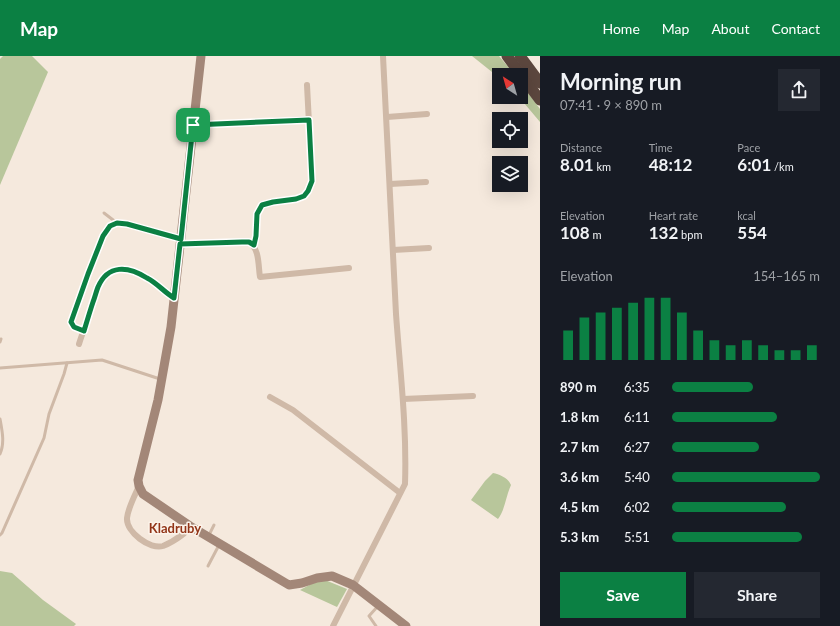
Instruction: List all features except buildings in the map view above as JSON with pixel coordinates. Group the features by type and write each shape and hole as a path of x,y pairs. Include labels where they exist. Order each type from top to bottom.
{"highway":[{"path":"507,56 540,100"},
{"path":"520,56 540,83"}],"street":[{"path":"201,56 171,327 158,400 138,480 139,486 143,494 190,526 289,585 332,576 353,585 406,626"},
{"path":"333,626 405,484 403,399 396,315 383,56"},
{"path":"307,85 312,181 304,196 296,199 262,205 257,214 254,245 260,277 349,268"},
{"path":"386,117 427,114"},
{"path":"193,125 309,120"},
{"path":"390,184 426,182"},
{"path":"84,331 74,327 71,322 103,236 110,226 117,223 127,224 180,242 249,242 254,245"},
{"path":"393,250 429,248"},
{"path":"79,344 99,286 107,275 114,270 131,270 147,278 174,298"},
{"path":"403,399 473,396"},
{"path":"270,397 293,410 400,493"},
{"path":"139,486 127,518 130,530 139,538 150,545 162,546 183,535 190,526"}],"lane":[{"path":"104,213 117,223"},
{"path":"0,368 102,360 162,380"},
{"path":"0,535 44,438 50,414 67,362"},
{"path":"0,419 3,437 0,454"},
{"path":"208,536 214,525"},
{"path":"208,566 220,543"},
{"path":"376,626 368,616 378,605"}],"green space":[{"path":"3,56 32,56 48,72 0,185 0,59"},
{"path":"472,56 499,56 509,68 492,68 492,72"},
{"path":"528,93 540,109 540,122 525,104 528,104"},
{"path":"493,473 504,477 511,485 498,519 471,500"},
{"path":"0,571 12,573 43,600 76,624 74,626 0,626"},
{"path":"325,580 347,589 337,607 300,590 313,583"}],"district":[{"name":"Kladruby","path":"175,528"}],"route":[{"path":"309,120 312,181 308,191 304,196 296,199 262,205 257,214 254,245 249,242 180,244 174,298 147,278 131,270 114,270 107,275 99,286 84,331 74,327 71,322 88,274 103,236 110,226 117,223 127,224 181,239 193,125 309,120"}]}
